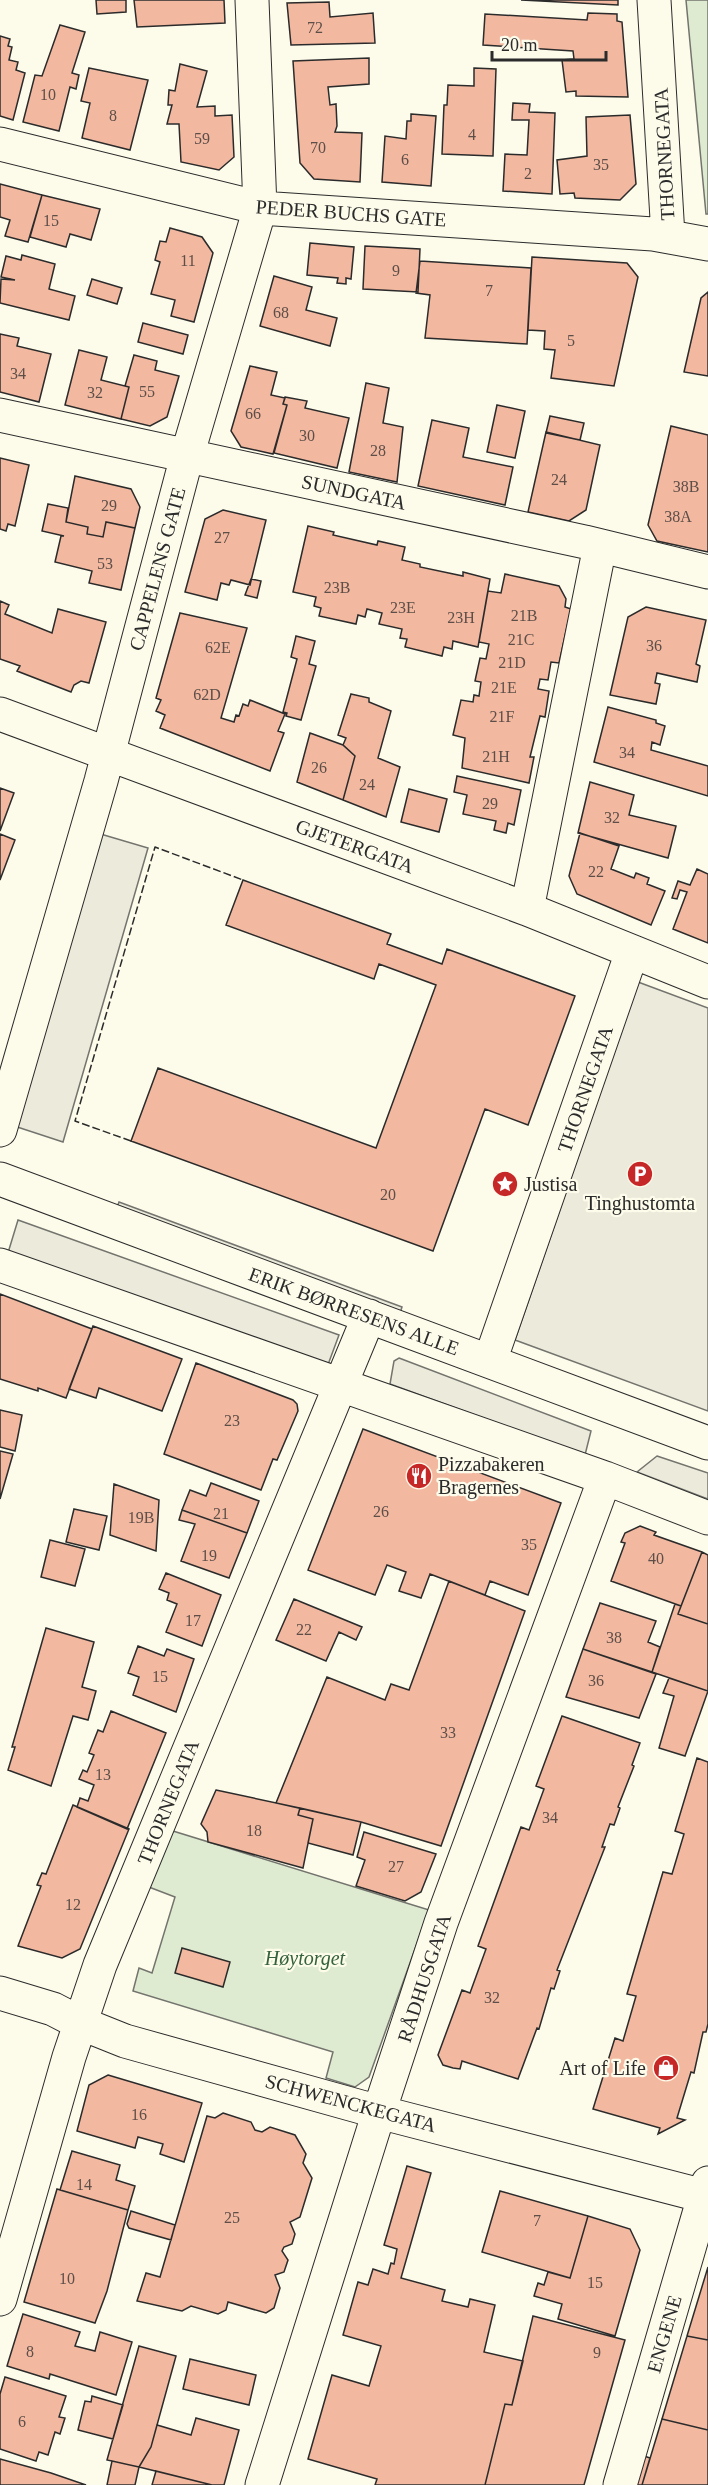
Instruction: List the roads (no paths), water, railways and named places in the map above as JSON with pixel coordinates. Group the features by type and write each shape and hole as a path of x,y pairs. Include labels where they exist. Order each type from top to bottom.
{"street":[{"name":"CAPPELENS GATE","path":"0,1130 108,754 188,456 260,208 252,0"},
{"name":"THORNEGATA","path":"654,0 669,236"},
{"name":"PEDER BUCHS GATE","path":"0,144 260,208 669,236 708,244"},
{"name":"SUNDGATA","path":"0,415 600,546 708,572"},
{"path":"527,909 600,546"},
{"name":"GJETERGATA","path":"0,714 527,909 708,982"},
{"name":"THORNEGATA","path":"490,1361 632,952"},
{"name":"ERIK BØRRESENS ALLE","path":"0,1179 708,1443"},
{"path":"0,1265 342,1384 605,1478 708,1518"},
{"name":"THORNEGATA","path":"0,2299 80,2023 100,1965 369,1316"},
{"name":"RÅDHUSGATA","path":"262,2485 441,1923 605,1478"},
{"name":"SCHWENCKEGATA","path":"0,1993 53,2009 80,2023 125,2041 379,2112 707,2192"},
{"name":"ENGENE","path":"620,2485 707,2192"}],"place":[{"name":"Tinghustomta","path":"640,1174"},
{"name":"Justisa","path":"505,1184"},
{"name":"Pizzabakeren Bragernes","path":"419,1476"},
{"name":"Art of Life","path":"666,2068"}],"park label":[{"name":"Høytorget","path":"305,1958"}]}
